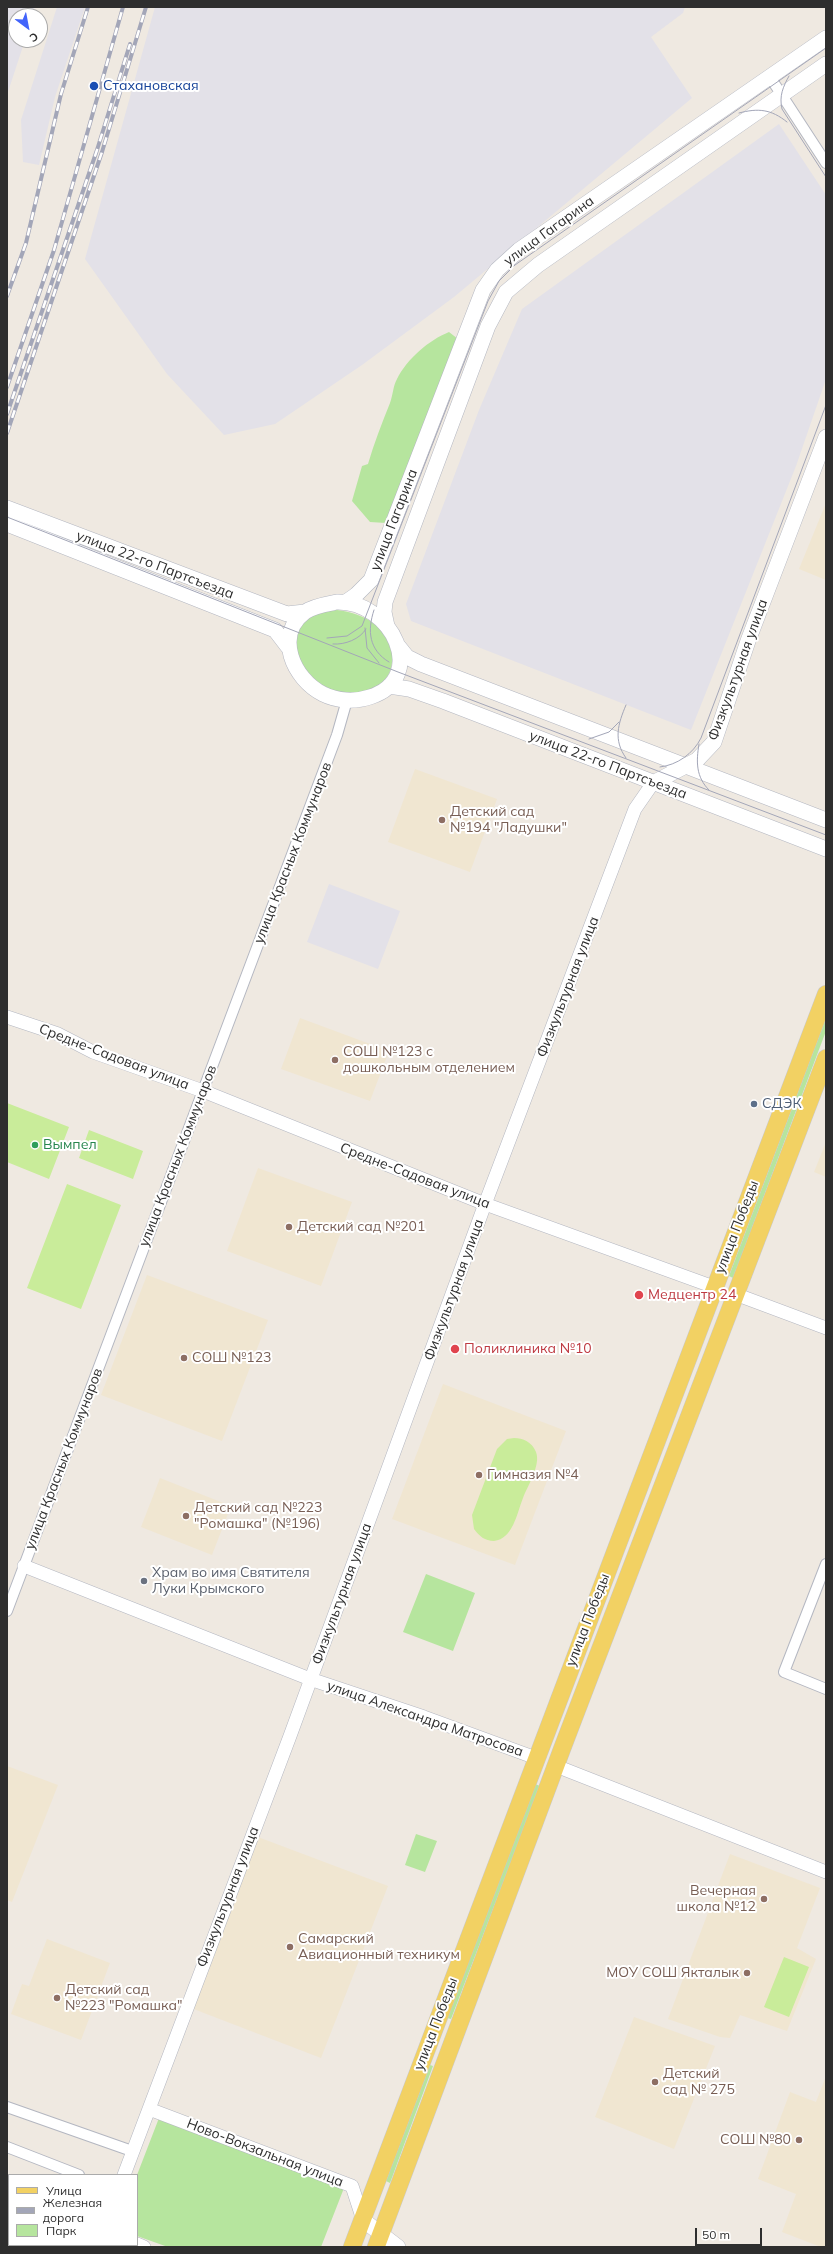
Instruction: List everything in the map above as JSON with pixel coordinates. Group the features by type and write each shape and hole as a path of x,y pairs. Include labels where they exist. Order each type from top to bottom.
{"main road":[{"name":"улица Гагарина","path":"346,602 356,596 371,580 488,280 519,250 826,38"},
{"name":"улица Гагарина","path":"387,626 384,612 384,602 488,326 506,292 538,265 826,64"},
{"name":"Физкультурная улица","path":"653,783 697,760 714,742 748,642 826,437"},
{"name":"улица 22-го Партсъезда","path":"7,508 286,614 305,612"},
{"name":"улица 22-го Партсъезда","path":"7,524 275,630 288,647"},
{"path":"346,602 373,612 387,626 399,647 401,656 399,667 389,686 371,697 347,700 322,694 309,684 290,657 288,647 291,629 305,612 326,604 346,602"},
{"name":"улица 22-го Партсъезда","path":"399,647 407,657 421,664 826,820"},
{"name":"улица 22-го Партсъезда","path":"389,686 409,689 443,701 826,849"},
{"name":"улица Победы","path":"352,2247 826,994"},
{"name":"улица Победы","path":"378,2241 556,1766 826,1058"},
{"name":"Средне-Садовая улица","path":"714,1287 735,1294"},
{"name":"улица Александра Матросова","path":"536,1758 556,1766"},
{"path":"438,2018 439,2025 445,2033 450,2033 459,2025"},
{"path":"424,2054 431,2050 438,2050 444,2054 445,2062"},
{"path":"363,2220 378,2241 398,2247"}],"street":[{"path":"770,77 826,163"},
{"name":"улица Красных Коммунаров","path":"7,1611 337,735 347,700"},
{"name":"Физкультурная улица","path":"124,2174 635,809 653,783"},
{"name":"Средне-Садовая улица","path":"7,1017 58,1034 93,1052 203,1091 486,1204 714,1287"},
{"name":"Средне-Садовая улица","path":"735,1294 826,1328"},
{"path":"826,1564 784,1672 826,1689"},
{"name":"улица Александра Матросова","path":"24,1566 310,1679 424,1717 536,1758"},
{"name":"улица Александра Матросова","path":"556,1766 826,1872"},
{"path":"7,2107 132,2151"},
{"name":"Ново-Вокзальная улица","path":"149,2109 352,2186 363,2220"},
{"path":"7,2147 76,2174"}],"shaded area":[{"path":"7,7 35,7 8,8 8,48 22,48 7,95"},
{"path":"57,7 85,7 55,97 39,165 23,162 21,120 44,48 48,48 48,35"},
{"path":"155,7 685,7 683,13 651,37 692,98 454,297 362,365 275,424 224,435 167,374 85,259"},
{"path":"779,124 826,195 826,379 796,466 691,730 411,621 406,604 479,410 522,309"},
{"path":"826,503 826,580 799,569"},
{"name":"Детский сад №194 \"Ладушки\"","path":"415,769 497,799 470,872 388,842"},
{"path":"329,884 400,911 378,969 307,942"},
{"name":"СОШ №123 с дошкольным отделением","path":"300,1018 389,1051 370,1101 281,1069"},
{"path":"826,1142 826,1177 814,1172"},
{"name":"Детский сад №201","path":"258,1168 352,1202 321,1286 227,1251"},
{"name":"СОШ №123","path":"147,1275 268,1320 222,1441 101,1395"},
{"name":"Гимназия №4","path":"443,1384 566,1431 515,1565 392,1519"},
{"name":"Детский сад №223 \"Ромашка\" (№196)","path":"160,1478 231,1506 212,1555 141,1527"},
{"path":"7,1766 58,1785 12,1902 7,1900"},
{"name":"Самарский Авиационный техникум","path":"258,1837 388,1886 321,2058 191,2008"},
{"name":"МОУ СОШ Якталык","path":"730,1854 820,1888 797,1948 816,1959 787,2031 740,2015 730,2038 720,2037 668,2019"},
{"name":"Детский сад №223 \"Ромашка\"","path":"47,1939 110,1963 81,2040 11,2014 22,1984 29,1986"},
{"name":"Детский сад № 275","path":"634,2017 715,2046 674,2149 595,2117"},
{"name":"СОШ №80","path":"826,2076 826,2247 821,2247 782,2232 796,2194 758,2179 790,2092 816,2102"}],"green space":[{"path":"449,332 458,339 386,523 370,522 352,501 362,466 368,464 396,382 401,372 419,351 441,335"},
{"path":"337,610 357,614 373,623 385,635 389,644 392,654 392,661 388,676 374,689 364,693 341,693 319,684 303,669 293,643 300,628 309,618 320,613"},
{"path":"826,1018 826,1031 733,1278 729,1276"},
{"name":"Вымпел","path":"7,1103 69,1127 49,1179 7,1162"},
{"path":"89,1130 143,1151 133,1179 79,1158"},
{"path":"67,1184 121,1205 81,1309 27,1288"},
{"path":"514,1438 527,1441 532,1446 536,1452 537,1463 510,1530 506,1536 500,1539 494,1541 488,1540 480,1536 474,1529 472,1515 497,1449 507,1439"},
{"path":"426,1574 475,1593 453,1651 403,1632"},
{"path":"535,1784 540,1786 451,2019 447,2018"},
{"path":"416,1834 437,1841 425,1872 405,1865"},
{"path":"784,1957 809,1967 789,2017 764,2007"},
{"path":"430,2065 433,2066 390,2183 386,2181"},
{"path":"159,2118 344,2188 321,2247 168,2247 138,2236 137,2174"}],"tram line":[{"path":"327,638 347,636 362,626 488,301 499,281 515,265 826,48"},
{"path":"789,76 782,92 782,109 826,177"},
{"path":"739,113 752,110 770,112 787,122"},
{"path":"660,767 672,764 684,758 694,749 701,738 826,405"},
{"path":"7,517 398,672 826,835"},
{"path":"374,610 370,633 371,639 377,652 389,662"},
{"path":"365,628 367,648 379,663"},
{"path":"333,644 352,641 360,636 366,629"},
{"path":"626,705 619,725 618,738 619,745 626,758"},
{"path":"589,739 609,732 619,722"},
{"path":"699,744 697,757 699,774 709,790"}],"railway":[{"path":"7,296 26,243 61,94 88,7"},
{"path":"7,387 54,250 123,7"},
{"path":"7,433 102,152 146,7"},
{"path":"7,414 97,150 130,44"}],"place":[{"name":"Стахановская","path":"94,86"},
{"name":"Детский сад №194 \"Ладушки\"","path":"442,820"},
{"name":"СОШ №123 с дошкольным отделением","path":"335,1060"},
{"name":"СДЭК","path":"754,1104"},
{"name":"Вымпел","path":"35,1145"},
{"name":"Детский сад №201","path":"289,1227"},
{"name":"Медцентр 24","path":"639,1295"},
{"name":"Поликлиника №10","path":"455,1349"},
{"name":"СОШ №123","path":"184,1358"},
{"name":"Гимназия №4","path":"479,1475"},
{"name":"Детский сад №223 \"Ромашка\" (№196)","path":"186,1516"},
{"name":"Храм во имя Святителя Луки Крымского","path":"144,1581"},
{"name":"Вечерная школа №12","path":"764,1899"},
{"name":"Самарский Авиационный техникум","path":"290,1947"},
{"name":"МОУ СОШ Якталык","path":"747,1973"},
{"name":"Детский сад №223 \"Ромашка\"","path":"57,1998"},
{"name":"Детский сад № 275","path":"655,2082"},
{"name":"СОШ №80","path":"799,2140"}]}
